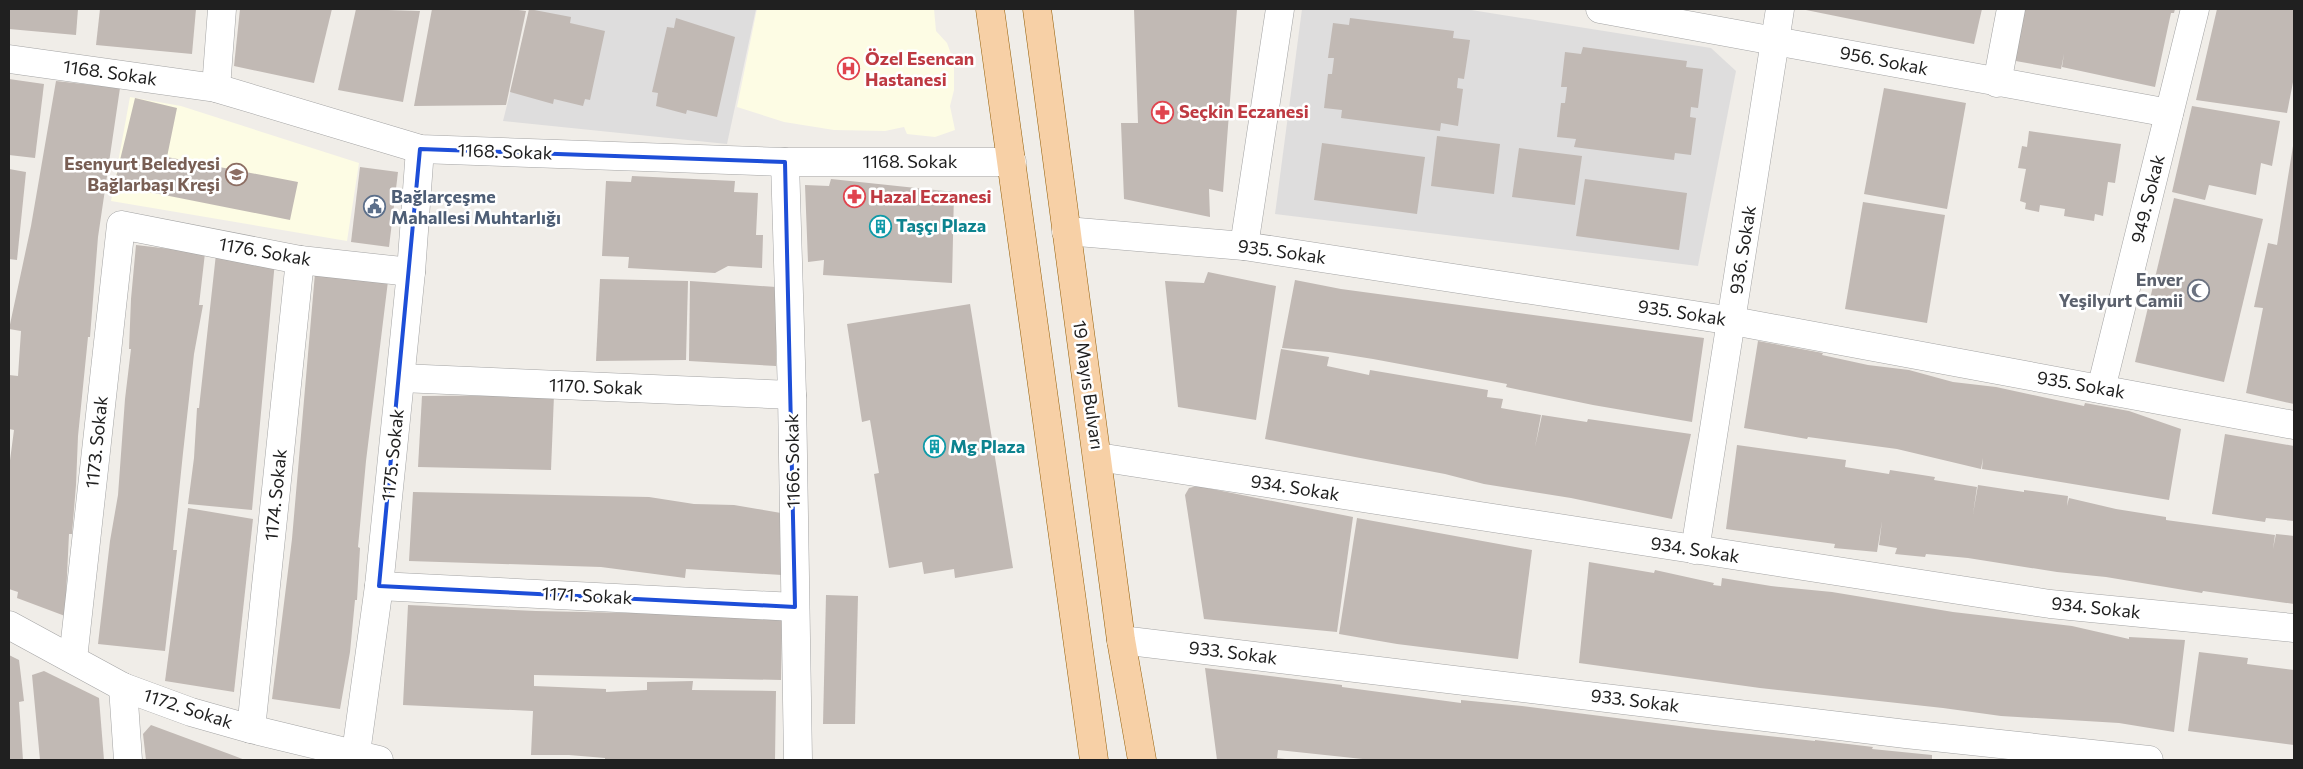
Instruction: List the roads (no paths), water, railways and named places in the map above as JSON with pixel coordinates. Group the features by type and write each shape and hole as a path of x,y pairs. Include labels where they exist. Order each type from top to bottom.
{"main road":[{"path":"990,9 1094,760"},
{"name":"19 Mayıs Bulvarı","path":"1037,9 1121,640 1142,760"}],"street":[{"path":"216,88 222,9"},
{"path":"1244,246 1280,9"},
{"name":"956. Sokak","path":"1600,9 2169,113"},
{"name":"936. Sokak","path":"1695,550 1780,9"},
{"path":"1997,83 2011,9"},
{"name":"949. Sokak","path":"2101,389 2195,9"},
{"name":"1168. Sokak","path":"9,59 216,88 420,148 785,162 1012,162"},
{"name":"1175. Sokak","path":"363,759 411,272 420,148"},
{"name":"1166. Sokak","path":"785,162 792,395 798,760"},
{"name":"1176. Sokak","path":"121,225 300,260 411,272"},
{"name":"1173. Sokak","path":"73,659 121,225"},
{"name":"935. Sokak","path":"1066,231 1244,246 1732,321 2294,425"},
{"name":"1174. Sokak","path":"251,729 300,260"},
{"name":"1170. Sokak","path":"401,378 792,395"},
{"name":"934. Sokak","path":"1098,457 2050,604 2294,628"},
{"name":"1171. Sokak","path":"379,586 795,607"},
{"name":"1172. Sokak","path":"9,625 123,687 191,712 363,759"},
{"name":"933. Sokak","path":"1121,640 1906,734 2149,760"},
{"path":"123,687 128,760"}],"place":[{"name":"Özel Esencan Hastanesi","path":"849,69"},
{"name":"Seçkin Eczanesi","path":"1163,112"},
{"name":"Esenyurt Beledyesi Bağlarbaşı Kreşi","path":"236,174"},
{"name":"Hazal Eczanesi","path":"854,197"},
{"name":"Bağlarçeşme Mahallesi Muhtarlığı","path":"375,207"},
{"name":"Taşçı Plaza","path":"880,226"},
{"name":"Enver Yeşilyurt Camii","path":"2199,290"},
{"name":"Mg Plaza","path":"934,447"}]}
